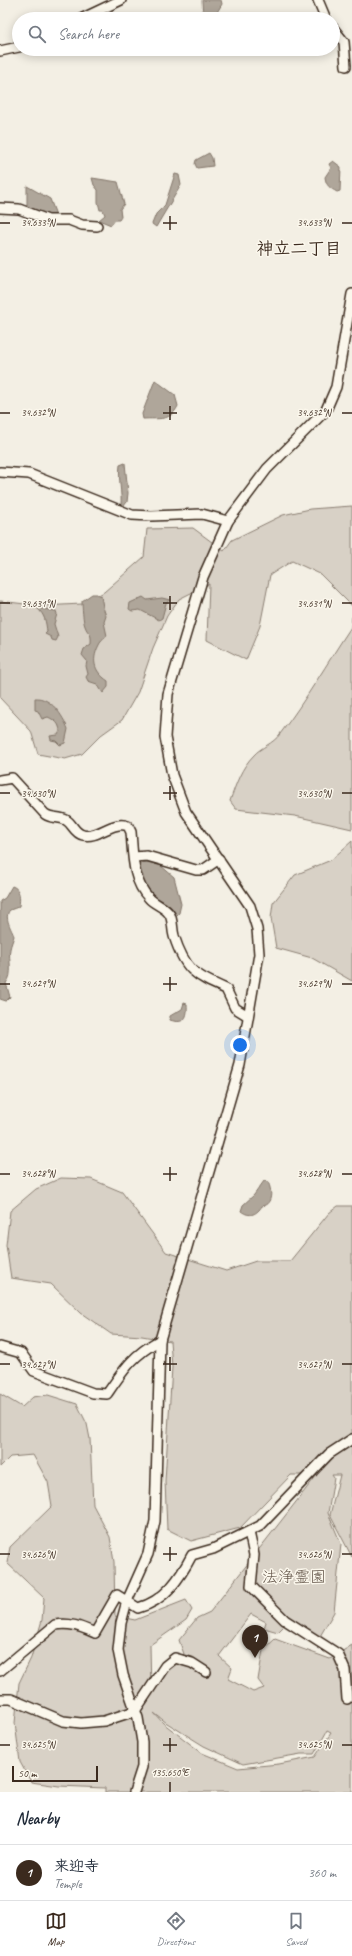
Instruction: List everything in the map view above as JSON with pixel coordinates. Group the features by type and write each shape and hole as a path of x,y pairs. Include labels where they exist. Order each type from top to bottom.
{"street":[{"path":"96,12 121,0"},
{"path":"318,0 323,12"},
{"path":"340,37 344,42 346,66"},
{"path":"0,51 12,48"},
{"path":"0,208 19,209 48,220 69,220 82,225 97,226"},
{"path":"134,1792 142,1767 142,1742 135,1711 123,1675 118,1650 121,1623 127,1601 148,1554 155,1521 160,1340 201,1204 240,1065 259,954 257,929 250,906 186,812 172,775 165,737 170,687 203,577 228,521 267,469 326,410 336,387 352,294"},
{"path":"0,472 29,474 60,485 81,496 132,515 151,516 202,514 228,521"},
{"path":"0,780 12,778 50,818 66,820 76,832 83,835 90,835 122,824 128,826 131,832 136,876 145,894 152,901 165,909 170,915 180,956 188,968 203,979 226,989 235,1008 248,1016"},
{"path":"134,857 147,856 196,870 204,870 219,859"},
{"path":"0,1347 21,1353 34,1371 93,1393 107,1394 124,1367 142,1350 160,1340"},
{"path":"0,1671 55,1625 64,1623 77,1625 95,1633 117,1595 138,1608 152,1604 179,1578 192,1555 213,1549 260,1526 329,1454 352,1439"},
{"path":"249,1532 254,1555 251,1586 285,1620 338,1654 345,1670 347,1698"},
{"path":"0,1699 11,1699 63,1721 80,1723 104,1721 135,1711 165,1666 175,1658 192,1663 206,1672"}],"green space":[{"path":"352,506 352,606 320,574 292,561 270,575 260,626 246,660 207,640 209,584 179,599 167,616 153,648 138,692 122,720 101,735 82,754 65,759 38,754 31,731 0,698 0,601 42,606 82,604 104,592 144,557 147,529 193,528 224,551 232,540 283,515 310,509"},
{"path":"352,617 352,829 295,816 236,809 230,801 242,771 249,760 271,743 290,721 351,627"},
{"path":"352,841 352,981 312,958 276,948 271,918 273,903 295,875 331,860"},
{"name":"法浄霊園","path":"61,1178 91,1179 122,1192 166,1252 226,1271 256,1261 290,1261 329,1213 338,1206 352,1206 352,1557 330,1515 340,1475 332,1475 334,1478 328,1513 341,1544 334,1612 319,1638 290,1620 278,1632 264,1628 266,1622 251,1614 219,1656 232,1668 228,1679 253,1692 264,1688 258,1680 263,1650 275,1639 330,1659 352,1645 352,1792 105,1792 105,1788 59,1786 31,1782 20,1762 15,1723 19,1683 31,1658 42,1620 44,1598 7,1563 10,1547 52,1506 48,1482 33,1455 10,1457 0,1467 0,1394 22,1407 33,1397 48,1395 77,1404 87,1424 90,1439 93,1505 110,1537 114,1562 115,1616 135,1620 186,1600 192,1610 186,1620 150,1645 151,1693 167,1669 184,1654 179,1640 197,1618 210,1612 317,1475 291,1475 240,1528 191,1541 167,1529 165,1481 172,1367 170,1341 142,1336 111,1334 81,1313 51,1284 11,1278 6,1245 10,1211 36,1189","holes":["154,1713 204,1746 243,1764 301,1754 314,1754 327,1731 331,1733 315,1757 279,1764 238,1768 202,1753 163,1723"]}],"shaded area":[{"path":"202,0 221,0 222,4 217,12 203,12"},
{"path":"209,153 212,158 213,166 197,168 195,164 196,160"},
{"path":"333,161 341,167 340,191 337,192 326,183 325,177 331,168 329,164"},
{"path":"175,174 179,175 181,185 156,227 152,224 156,214 165,205"},
{"path":"92,178 118,182 124,204 120,209 121,217 119,220 115,220 111,225 99,220 105,215 103,210 100,210 98,190 94,185"},
{"path":"27,186 50,199 56,215 55,218 33,211 27,207"},
{"path":"155,380 175,395 178,406 168,417 159,419 143,419 142,414"},
{"path":"125,463 128,493 127,502 123,507 121,506 120,465"},
{"path":"92,594 101,596 106,616 104,622 107,636 100,643 95,654 95,664 97,669 99,673 108,681 108,687 103,693 97,684 88,681 86,677 88,674 86,666 87,661 82,655 84,649 91,644 91,640 84,624 82,601"},
{"path":"143,597 147,600 162,598 170,600 166,603 162,618 159,620 140,610 132,611 129,609 130,603"},
{"path":"37,608 56,611 57,614 54,624 58,637 56,641 52,640 51,637 45,634 47,632 45,619"},
{"path":"35,698 51,704 60,713 68,729 65,743 60,745 56,741 51,740 50,736 58,735 60,731 59,726 55,721 48,717 42,719 38,711 35,710"},
{"path":"147,862 160,865 174,877 181,904 179,913 176,916 148,894 142,879 143,876 137,867 141,863"},
{"path":"12,886 17,889 20,900 19,906 10,910 7,916 14,936 10,949 10,976 6,983 10,997 6,1001 0,999 0,901 5,898"},
{"path":"184,1003 187,1004 187,1013 184,1019 182,1021 170,1020 170,1016 182,1009"},
{"path":"264,1181 268,1182 270,1189 271,1196 268,1203 262,1206 256,1213 250,1215 241,1211 243,1205 254,1195"}],"place":[{"name":"来迎寺","path":"255,1658"}],"district":[{"name":"神立二丁目","path":"299,248"}]}
